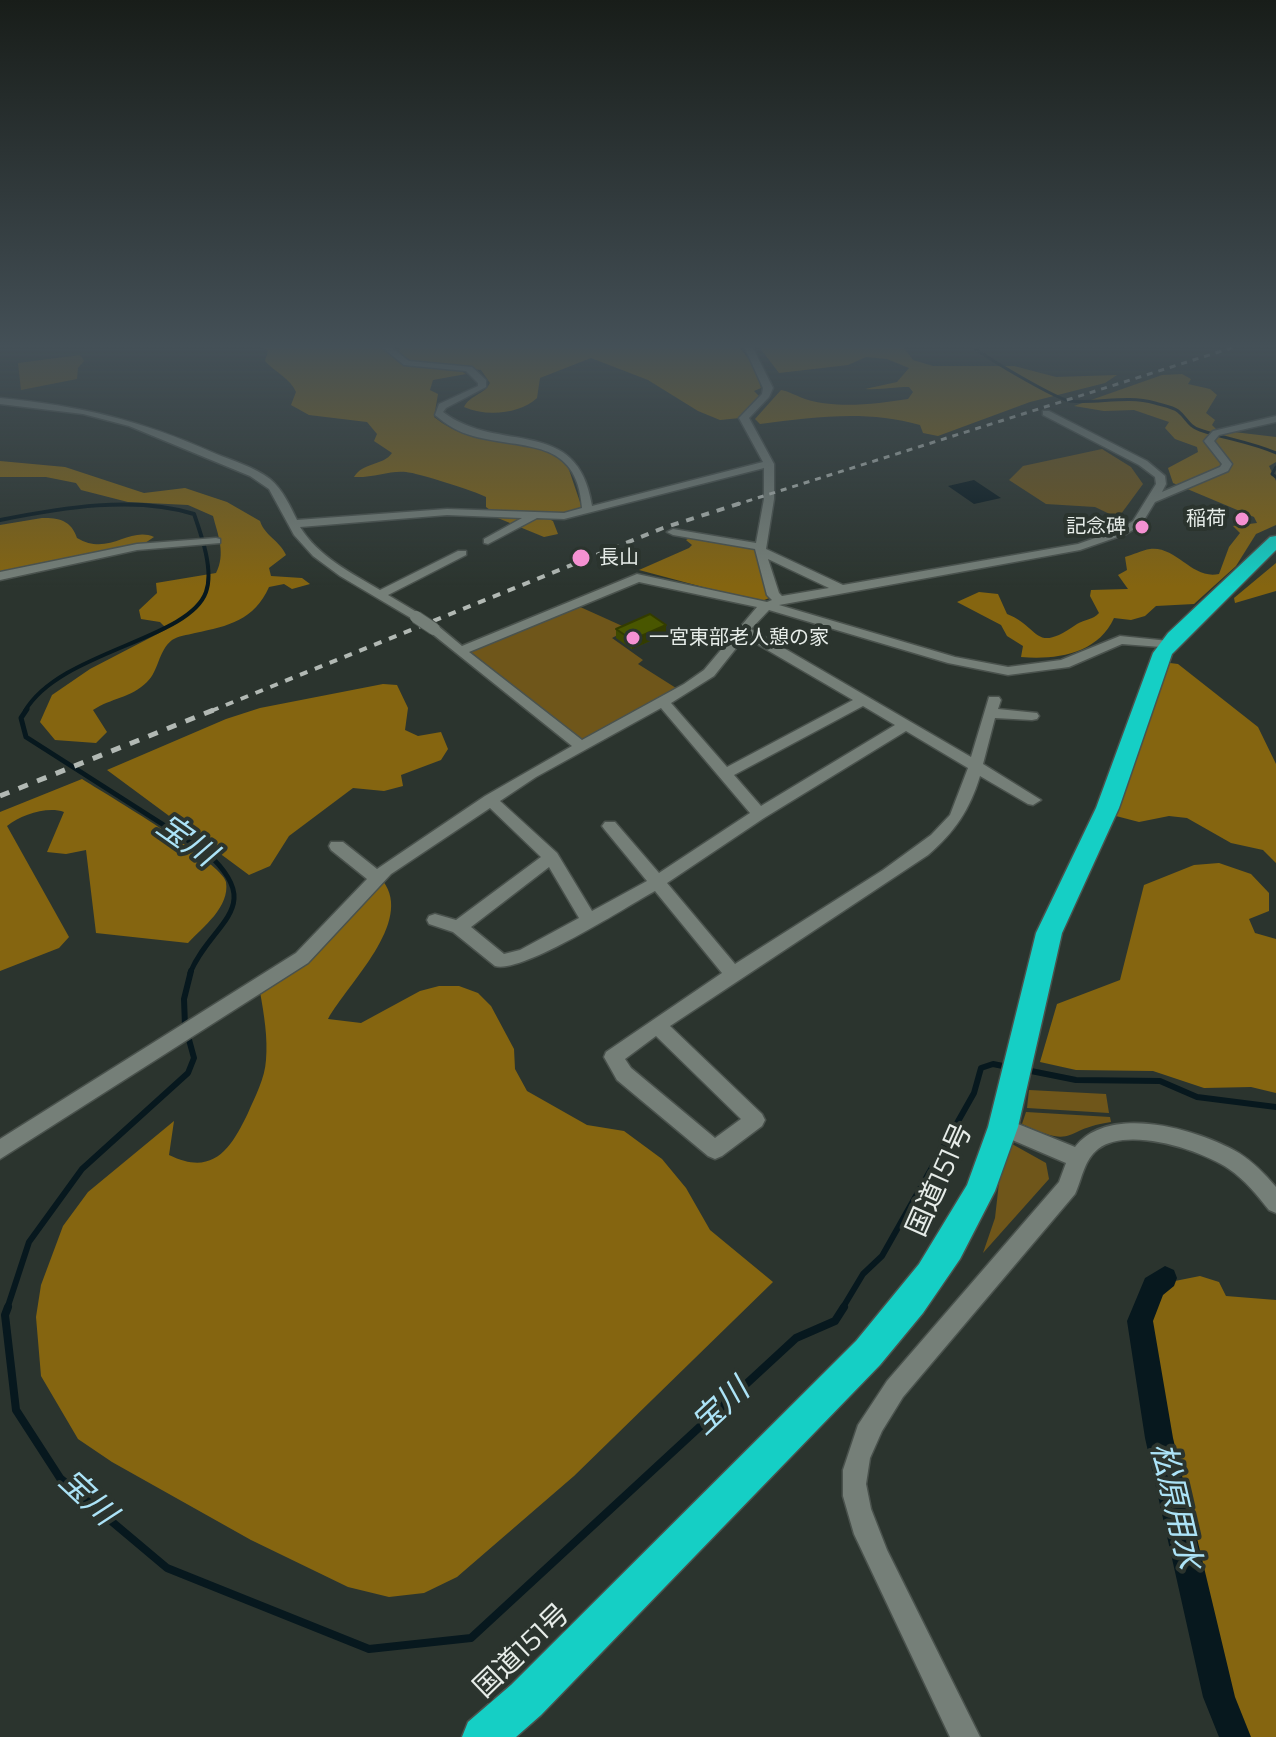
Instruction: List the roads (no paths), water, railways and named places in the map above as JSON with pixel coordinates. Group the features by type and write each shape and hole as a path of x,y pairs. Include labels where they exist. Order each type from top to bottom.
{"highway":[{"name":"国道151号","path":"483,1737 526,1700 802,1421 916,1299 954,1245 980,1190 1003,1127 1033,982 1050,928 1098,830 1169,645 1276,541"}],"street":[{"path":"139,425 168,434 266,482 277,492 294,524 318,554 434,629 581,746"},
{"path":"455,425 466,433 560,451 577,467 587,510"},
{"path":"745,425 769,464 769,499 760,549 773,595 780,600"},
{"path":"0,1150 302,958 376,877 490,800 709,673 743,630 767,606 780,600 839,588 1080,547 1129,529 1142,517 1162,480 1152,468 1069,425"},
{"path":"1151,500 1224,469 1227,464 1209,441 1213,435 1252,425"},
{"path":"294,524 447,512 564,516 769,464"},
{"path":"488,541 535,515"},
{"path":"673,532 760,549 839,588"},
{"path":"0,576 137,547 216,541"},
{"path":"382,593 462,553"},
{"path":"460,651 637,578 767,606 953,660 1008,671 1064,664 1120,640 1169,645"},
{"path":"743,630 1033,800"},
{"path":"727,773 864,700"},
{"path":"663,702 759,814"},
{"path":"657,1025 755,1120 715,1150 624,1074 613,1057 657,1025 886,875 946,830 956,817 978,765 992,707 1032,716"},
{"path":"435,920 459,927 501,961 524,956 656,883 759,814 906,725"},
{"path":"490,800 551,857 589,920"},
{"path":"610,826 734,975"},
{"path":"337,846 376,877"},
{"path":"459,927 551,857"},
{"path":"1003,1127 1078,1158"},
{"path":"966,1737 935,1680 868,1537 854,1485 859,1451 870,1425 895,1389 1068,1187 1078,1158 1092,1142 1122,1132 1189,1140 1209,1147 1247,1171 1276,1203"}],"waterway":[{"path":"1192,425 1276,453"},
{"path":"1276,467 1272,474 1276,477"},
{"name":"宝川","path":"0,520 97,505 171,508 194,514 208,563 206,592 195,608 150,635 66,674 42,691 25,711"},
{"name":"宝川","path":"27,709 21,718 26,737 206,852 224,871 233,887 234,901 229,914 191,971"},
{"name":"宝川","path":"185,1026 184,999 191,971"},
{"name":"宝川","path":"7,1309 29,1242 82,1169 188,1073 194,1058 188,1036"},
{"name":"宝川","path":"842,1309 863,1274 882,1256 974,1093 981,1068 993,1064 1008,1067"},
{"name":"宝川","path":"1026,1070 1076,1080 1160,1081 1197,1097 1276,1107"},
{"name":"松原用水","path":"1165,1278 1154,1287 1140,1321 1159,1438 1219,1697 1235,1737"},
{"name":"宝川","path":"8,1307 5,1315 16,1410 60,1478 167,1568 369,1649 471,1638 796,1338 835,1321 844,1307"}],"railway":[{"path":"735,505 988,425"},
{"path":"211,711 663,528 741,503"},
{"path":"0,796 216,709"}],"place":[{"name":"稲荷","path":"1242,519"},
{"name":"記念碑","path":"1142,527"},
{"name":"長山","path":"581,558"},
{"name":"一宮東部老人憩の家","path":"633,638"}]}
